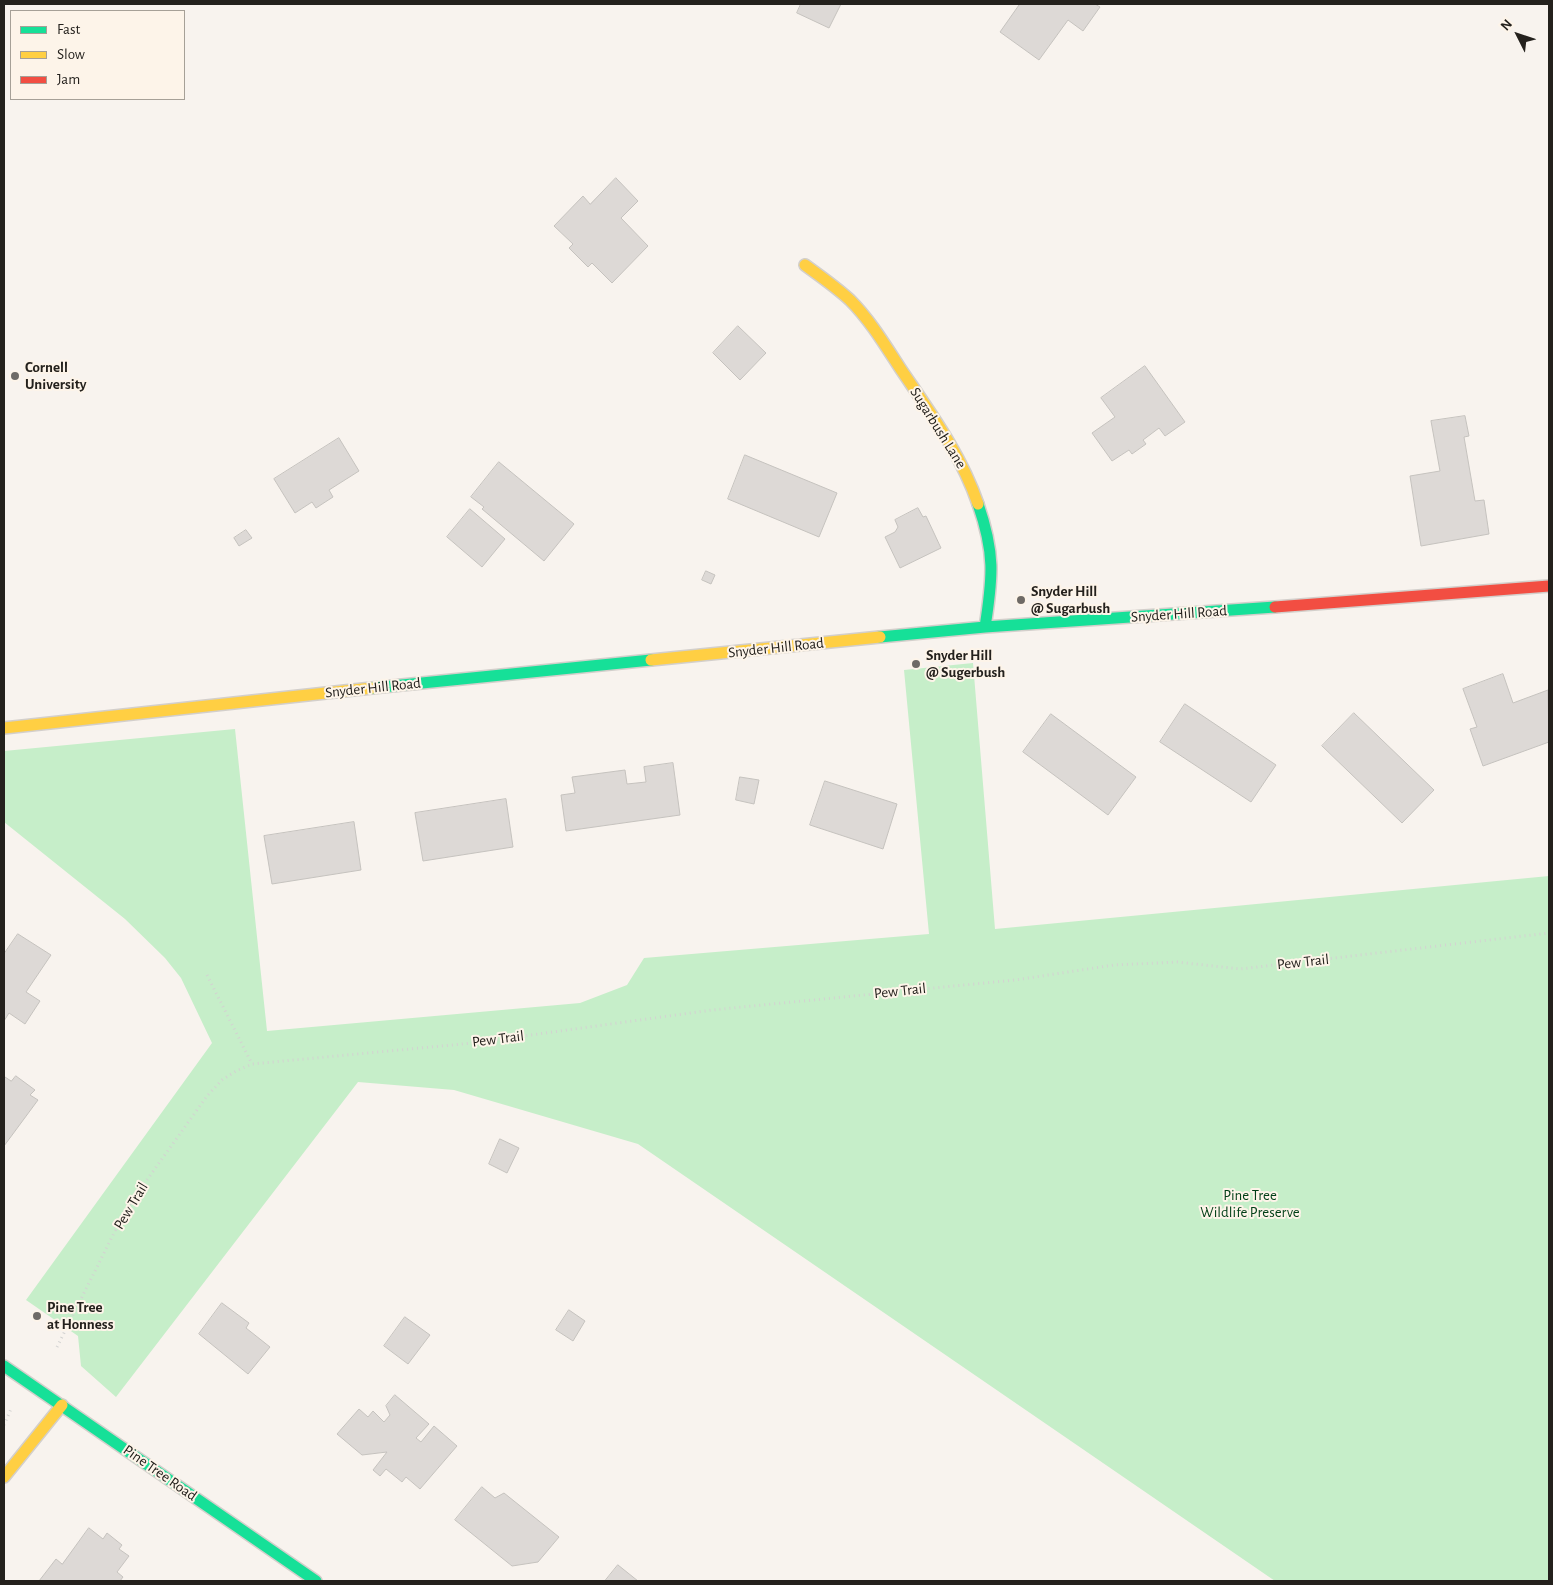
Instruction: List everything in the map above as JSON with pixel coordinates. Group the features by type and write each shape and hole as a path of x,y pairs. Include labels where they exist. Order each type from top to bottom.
{"street":[{"name":"Sugarbush Lane","path":"805,265 843,293 873,328 947,438 964,468 980,508 990,548 992,581 985,627"},
{"name":"Snyder Hill Road","path":"4,728 325,693 985,627 1298,606 1549,586"},
{"name":"Pine Tree Road","path":"4,1366 316,1581"},
{"path":"4,1477 62,1405"}],"path":[{"name":"Pew Trail","path":"57,1347 115,1231 144,1182 207,1096 222,1080 252,1064 473,1043 712,1010 1015,980 1114,965 1177,962 1240,969 1549,933"},
{"path":"207,975 252,1064"},
{"path":"4,1426 11,1409"}],"green space":[{"name":"Pine Tree Wildlife Preserve","path":"973,663 995,929 1549,876 1549,1581 1275,1581 638,1144 454,1090 358,1082 116,1397 81,1366 78,1336 26,1300 212,1043 181,978 165,958 125,919 4,822 4,751 235,729 267,1031 580,1003 627,985 644,958 929,934 904,670"}],"building":[{"path":"801,4 841,4 829,28 797,13"},
{"path":"1017,4 1095,4 1100,7 1083,31 1068,20 1039,60 1000,32 1019,5"},
{"path":"616,178 638,201 621,218 648,246 612,283 592,263 588,267 569,248 573,244 554,226 583,196 590,204"},
{"path":"738,326 766,353 740,380 713,353"},
{"path":"1145,366 1185,422 1165,436 1159,428 1143,440 1146,444 1132,454 1129,450 1112,461 1092,433 1115,417 1101,398"},
{"path":"1465,416 1469,436 1464,437 1475,501 1484,500 1489,534 1421,546 1410,476 1440,471 1431,421"},
{"path":"339,438 359,471 329,490 333,497 316,508 312,502 295,513 274,479"},
{"path":"745,455 837,493 819,537 728,499"},
{"path":"499,462 574,524 544,561 482,509 484,507 471,497"},
{"path":"918,508 923,517 926,516 941,548 900,568 885,537 895,532 898,527 895,520"},
{"path":"470,509 505,539 482,567 447,537"},
{"path":"246,530 252,538 239,546 234,538"},
{"path":"706,571 715,575 711,584 702,580"},
{"path":"1503,674 1513,703 1548,690 1549,742 1483,766 1470,729 1477,727 1463,689"},
{"path":"1185,704 1276,765 1251,802 1160,742"},
{"path":"1354,713 1434,790 1402,823 1322,746"},
{"path":"1051,714 1136,777 1108,815 1023,752"},
{"path":"673,763 680,815 566,831 561,795 575,793 572,777 625,770 627,784 646,782 644,767"},
{"path":"740,777 759,780 754,804 736,800"},
{"path":"825,781 897,804 883,849 810,825"},
{"path":"506,799 513,847 423,861 415,813"},
{"path":"354,822 361,870 272,884 264,836"},
{"path":"18,934 51,955 26,992 40,1001 25,1024 9,1013 4,1021 4,954"},
{"path":"16,1076 35,1090 30,1095 38,1100 4,1146 4,1079 5,1077 11,1081"},
{"path":"500,1139 519,1148 507,1173 489,1164"},
{"path":"222,1303 249,1323 246,1328 270,1347 248,1374 199,1334"},
{"path":"569,1310 585,1321 573,1341 556,1330"},
{"path":"405,1317 430,1335 408,1364 384,1346"},
{"path":"395,1395 429,1424 416,1438 421,1442 434,1426 457,1446 420,1489 406,1477 402,1482 386,1469 380,1476 373,1470 387,1452 362,1455 337,1434 359,1409 368,1417 373,1411 384,1422 390,1415 386,1406"},
{"path":"482,1487 495,1498 504,1493 559,1537 538,1562 512,1566 455,1520"},
{"path":"89,1528 103,1539 107,1533 122,1545 119,1549 129,1556 117,1572 123,1577 120,1581 39,1581 56,1559 62,1564"},
{"path":"618,1565 638,1581 605,1581"}],"traffic: fast":[{"path":"978,504 984,521 991,565 990,593 985,627"},
{"path":"880,637 985,627 1275,607"},
{"path":"372,688 651,660"},
{"path":"4,1366 316,1581"}],"traffic: slow":[{"path":"805,265 850,300 871,324 944,433 963,468 978,504"},
{"path":"651,660 880,637"},
{"path":"4,728 372,688"},
{"path":"4,1477 62,1405"}],"traffic: jam":[{"path":"1275,607 1549,586"}],"place":[{"name":"Cornell University","path":"15,376"},
{"name":"Snyder Hill @ Sugarbush","path":"1021,600"},
{"name":"Snyder Hill @ Sugerbush","path":"916,664"},
{"name":"Pine Tree at Honness","path":"37,1316"}]}
